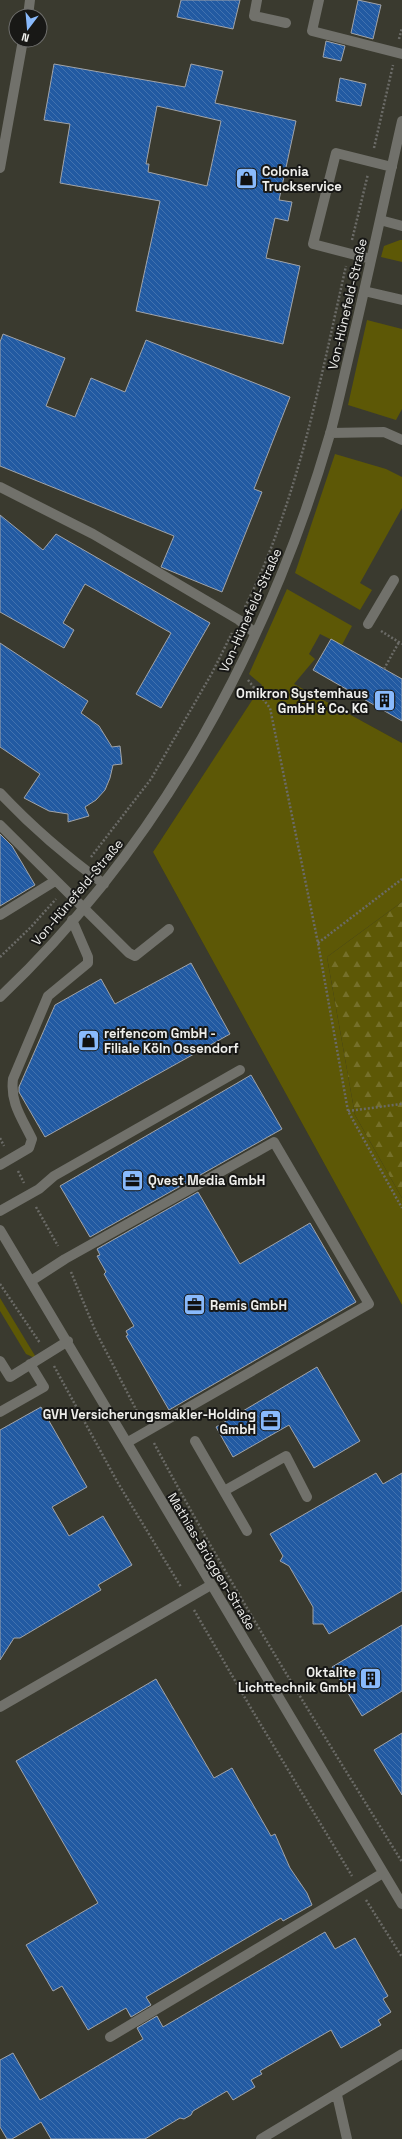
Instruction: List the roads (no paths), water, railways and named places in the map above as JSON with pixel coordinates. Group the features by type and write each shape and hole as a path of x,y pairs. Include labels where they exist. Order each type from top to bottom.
{"street":[{"path":"257,0 254,16 286,23"},
{"path":"319,0 312,31 399,53"},
{"path":"0,168 22,48"},
{"name":"Von-Hünefeld-Straße","path":"0,997 84,907 122,861 178,778 240,669 255,633 283,575 330,433 402,121"},
{"path":"371,259 312,244 336,153 392,167"},
{"path":"380,220 402,226"},
{"path":"364,291 402,300"},
{"path":"330,433 384,432 402,440"},
{"path":"0,487 93,534 239,620 255,633"},
{"path":"368,624 394,580"},
{"path":"0,792 15,810 82,868 104,884"},
{"path":"0,825 55,881 84,907 128,953 135,956 169,929"},
{"path":"0,915 55,881"},
{"path":"0,1165 29,1148 32,1139 13,1101 13,1079 48,996 88,963 86,949 72,920"},
{"path":"0,1211 30,1194 54,1176 240,1070"},
{"path":"31,1281 65,1259 274,1142 368,1304 128,1442"},
{"name":"Mathias-Brüggen-Straße","path":"0,1230 128,1442 211,1585 323,1768 402,1904"},
{"path":"0,1361 10,1377 68,1342"},
{"path":"0,1412 44,1387 30,1364"},
{"path":"195,1441 247,1531"},
{"path":"224,1491 286,1456 307,1497"},
{"path":"0,1707 211,1585"},
{"path":"110,2037 358,1886 383,1873"},
{"path":"261,2139 337,2095 402,2054"},
{"path":"337,2095 347,2139"}],"place":[{"name":"Colonia Truckservice","path":"247,178"},
{"name":"Omikron Systemhaus GmbH & Co. KG","path":"384,700"},
{"name":"reifencom GmbH - Filiale Köln Ossendorf","path":"88,1040"},
{"name":"Qvest Media GmbH","path":"132,1180"},
{"name":"Remis GmbH","path":"195,1305"},
{"name":"GVH Versicherungsmakler-Holding GmbH","path":"271,1421"},
{"name":"Oktalite Lichttechnik GmbH","path":"371,1679"}]}
